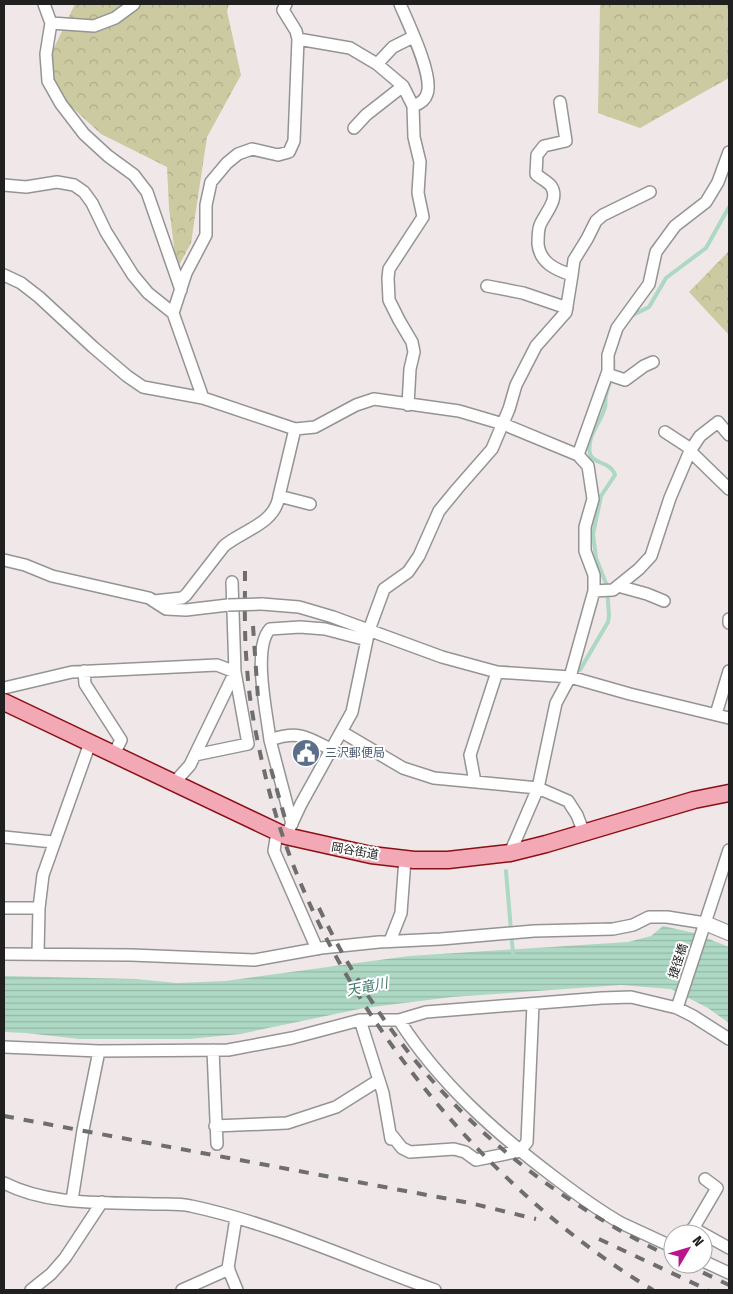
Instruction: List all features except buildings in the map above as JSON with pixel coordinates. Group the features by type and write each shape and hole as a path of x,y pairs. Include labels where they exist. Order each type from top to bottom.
{"main road":[{"name":"岡谷街道","path":"4,702 174,783 285,831 372,855 405,859 448,860 510,853 694,800 729,793"}],"street":[{"path":"44,4 51,23 46,54 48,81 61,104 84,134 108,156 134,175 147,192 181,290"},
{"path":"51,23 94,26 116,18 134,4"},
{"path":"173,313 186,273 206,235 206,205 211,182 227,163 238,154 252,149 278,155 288,152 294,141 298,39 283,10 286,4"},
{"path":"400,4 427,72 428,93 422,102 413,106"},
{"path":"377,64 393,47 414,37"},
{"path":"298,39 350,48 377,64 403,86 413,106 414,137 420,162 418,193 424,217 389,269 388,278 389,300 412,342 414,352 410,369 408,405"},
{"path":"354,128 366,115 403,86"},
{"path":"560,102 566,141 544,146 538,155 536,174 551,186 554,195 553,203 539,226 538,239 539,252 547,263 557,271 572,276"},
{"path":"578,456 607,374 608,355 617,328 649,284 656,252 675,226 706,202 718,182 729,152"},
{"path":"4,185 26,187 57,182 74,185 84,192 133,275 148,293 173,313 203,398"},
{"path":"317,949 274,851 352,712 368,635 384,589 408,572 420,556 439,512 456,489 492,450 504,424 516,385 536,346 566,312 574,260 596,221 603,215 650,192"},
{"path":"4,275 21,282 106,358 143,387 203,398 295,429 315,427 356,405 374,400 459,411 504,424 578,456 588,466 593,499 585,527 585,550 594,575 594,591 570,677 556,703 538,788 510,853"},
{"path":"487,286 523,294 567,308"},
{"path":"607,374 625,380 644,366 653,362"},
{"path":"594,591 613,590 639,570 651,556 670,498 690,450 700,436 718,422 729,435"},
{"path":"154,601 182,598 186,595 224,546 232,539 252,530 278,506 295,429"},
{"path":"665,432 690,450 729,489"},
{"path":"279,496 310,504"},
{"path":"4,560 25,565 52,576 149,598 166,609 186,610 228,605 262,604 300,607 368,635 497,672 570,677 729,718"},
{"path":"195,755 248,744 234,672 232,582"},
{"path":"618,586 664,601"},
{"path":"285,831 260,665 265,634 270,629 300,627 368,635"},
{"path":"4,688 72,672 216,666 234,672"},
{"path":"716,714 729,671"},
{"path":"84,672 85,684 121,740 114,754"},
{"path":"174,783 190,765 234,672"},
{"path":"475,782 470,755 497,672"},
{"path":"342,732 403,768 434,778 538,788 568,802 577,815 584,833"},
{"path":"270,740 286,735 305,736 332,750"},
{"path":"38,954 39,908 43,875 90,743"},
{"path":"4,837 54,842"},
{"name":"捷径橋","path":"678,1004 729,850"},
{"path":"390,941 401,913 405,859"},
{"path":"4,908 39,908"},
{"path":"4,954 254,960 317,949 390,941 614,929 649,917 666,917 729,932"},
{"path":"4,1047 99,1051 228,1050 292,1038 360,1020 399,1020 426,1012 631,997 678,1004 729,1039"},
{"path":"360,1020 383,1093 391,1137 402,1148 410,1152 454,1149 465,1152 476,1160 520,1151 527,1142 533,1004"},
{"path":"399,1020 409,1036 442,1076 476,1112 520,1151 575,1193 620,1222 663,1242"},
{"path":"213,1050 217,1144"},
{"path":"72,1200 83,1130 99,1051"},
{"path":"215,1126 287,1123 336,1107 379,1080"},
{"path":"696,1224 717,1188 704,1179"},
{"path":"4,1184 36,1196 102,1202 189,1205 268,1227 384,1269 435,1290"},
{"path":"31,1290 51,1274 65,1258 102,1202"},
{"path":"236,1218 229,1269 237,1290"},
{"path":"713,1241 729,1248"},
{"path":"713,1266 729,1273"},
{"path":"182,1290 229,1269"}],"green space":[{"path":"75,4 229,4 227,11 241,75 207,137 191,243 177,269 169,208 167,167 101,134 51,88 52,52"},
{"path":"600,4 729,4 729,78 640,128 598,113"},
{"path":"729,251 729,335 689,292"}],"water":[{"name":"天竜川","path":"663,926 694,933 729,947 729,1023 708,1008 671,989 621,985 452,997 364,1008 240,1034 189,1039 80,1039 4,1032 4,976 136,979 177,983 225,981 409,956 628,942 651,936"}],"waterway":[{"path":"629,317 649,307 666,278 706,248 729,207"},
{"path":"580,670 608,622 609,616 607,586 596,558 593,534 601,496 615,475 610,467 591,457 589,447 592,435 605,407 606,395 613,373 613,357"},
{"path":"506,871 513,954"}],"railway":[{"path":"245,571 245,631 248,680 253,718 264,770 287,848 319,924 360,997 408,1067 462,1132 522,1192 586,1245 653,1290"},
{"path":"253,626 258,698"},
{"path":"271,769 286,822"},
{"path":"319,908 350,966 384,1020 423,1069 464,1114 510,1156 560,1193 614,1227 663,1253"},
{"path":"4,1116 470,1203 536,1219"},
{"path":"599,1239 708,1290"},
{"path":"706,1274 729,1285"}],"place":[{"name":"三沢郵便局","path":"306,753"}]}
